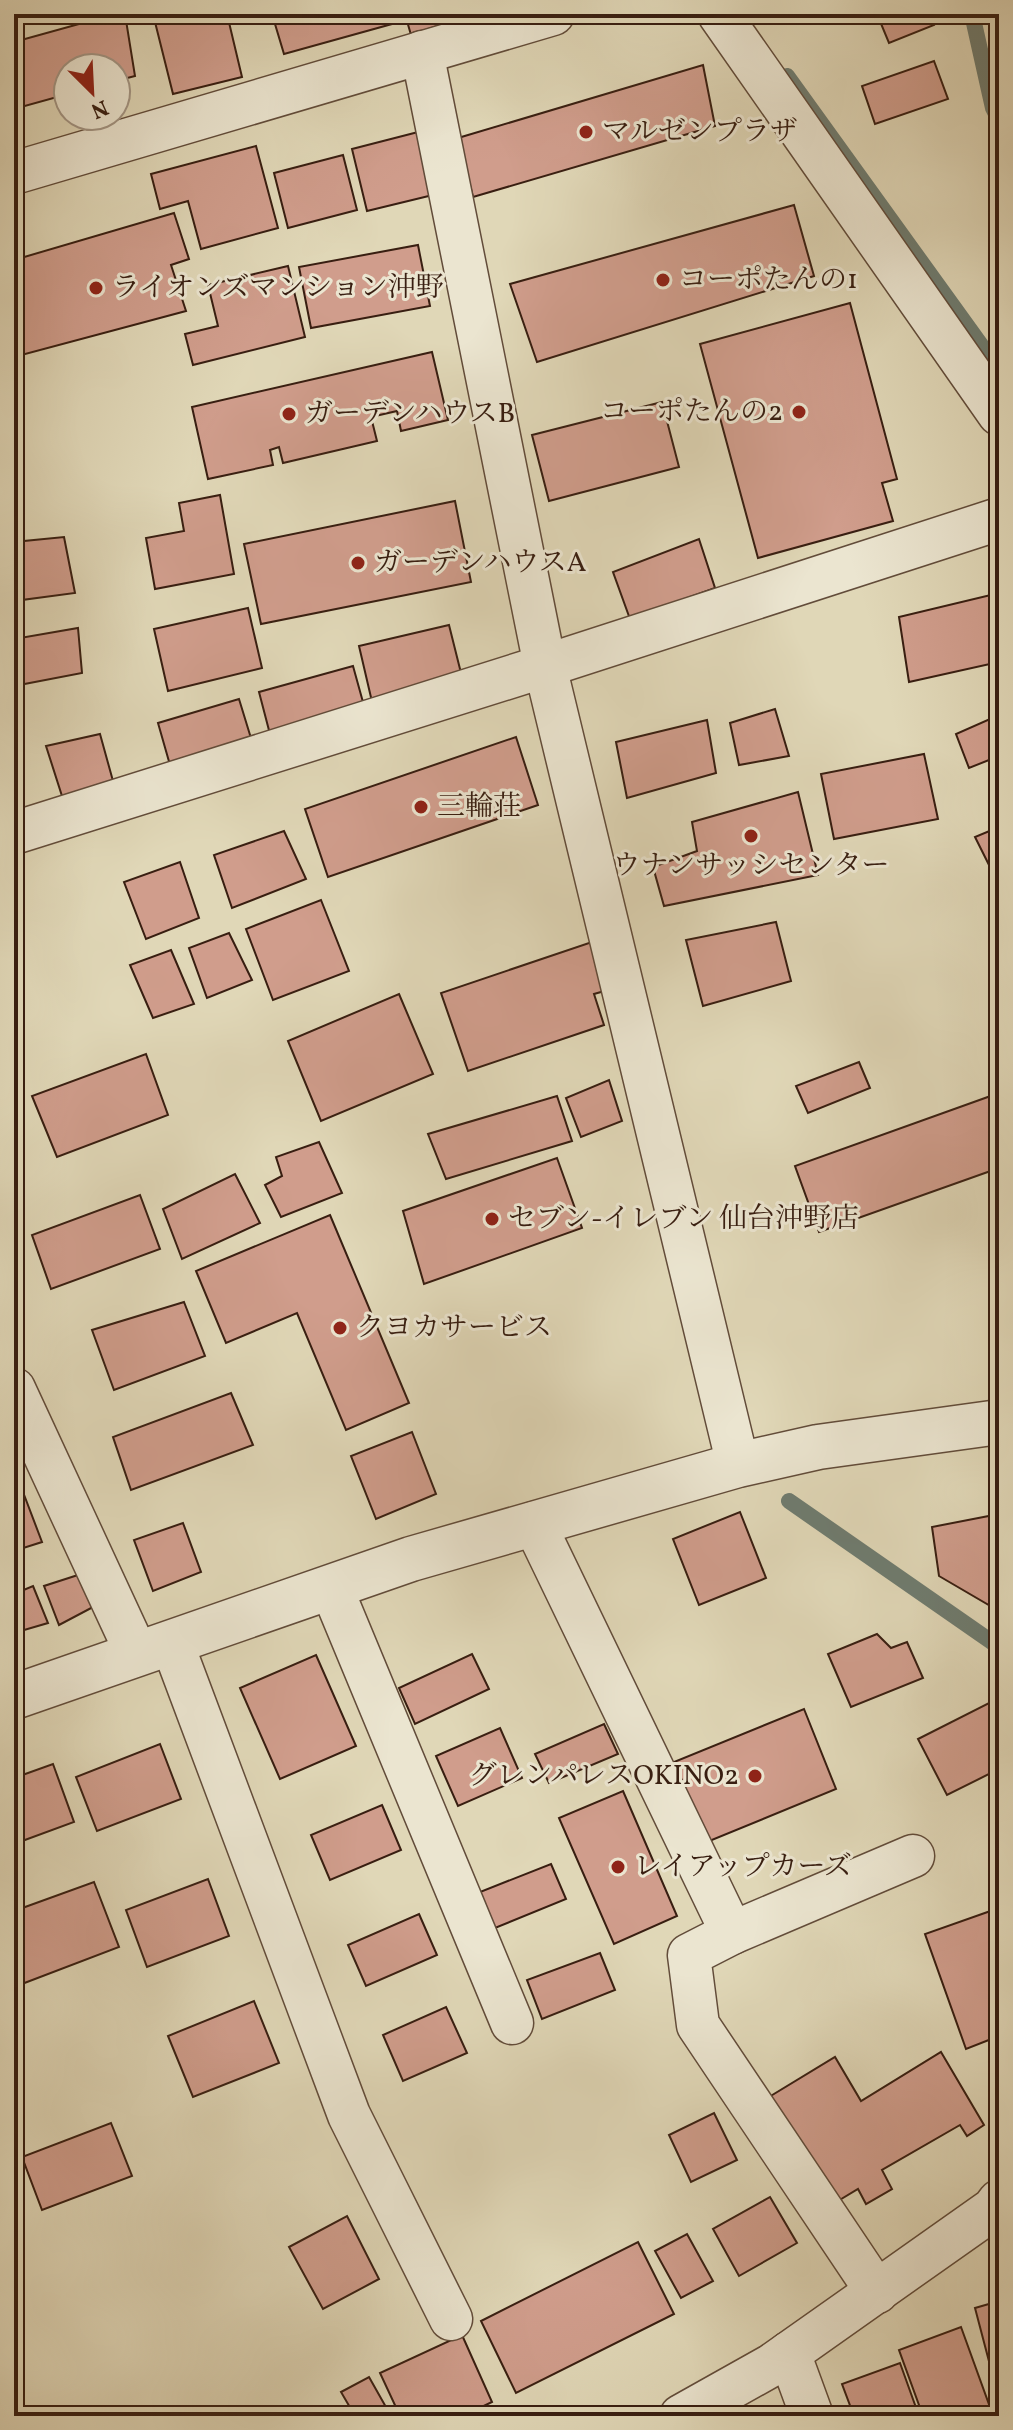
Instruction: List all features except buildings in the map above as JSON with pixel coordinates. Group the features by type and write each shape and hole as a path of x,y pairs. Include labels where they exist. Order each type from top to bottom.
{"street":[{"path":"14,173 553,14"},
{"path":"719,14 999,414"},
{"path":"422,52 545,666 738,1465"},
{"path":"14,833 999,519"},
{"path":"14,1389 128,1635 152,1649 349,2115 451,2319"},
{"path":"14,1697 411,1559 738,1465 818,1447 999,1422"},
{"path":"534,1523 732,1933"},
{"path":"331,1587 512,2023"},
{"path":"877,2292 698,2025 689,1955 732,1933 913,1856"},
{"path":"681,2416 772,2365 993,2209 999,2201"},
{"path":"789,2353 812,2416"}],"waterway":[{"path":"972,14 993,108 999,120"},
{"path":"787,76 999,370"},
{"path":"789,1501 999,1647"}],"place":[{"name":"マルゼンプラザ","path":"586,132"},
{"name":"コーポたんの1","path":"663,280"},
{"name":"ライオンズマンション沖野","path":"96,288"},
{"name":"コーポたんの2","path":"799,412"},
{"name":"ガーデンハウスB","path":"289,414"},
{"name":"ガーデンハウスA","path":"358,563"},
{"name":"三輪荘","path":"421,807"},
{"name":"ウナンサッシセンター","path":"751,836"},
{"name":"セブン-イレブン 仙台沖野店","path":"492,1219"},
{"name":"クヨカサービス","path":"340,1328"},
{"name":"グレンパレスOKINO2","path":"755,1776"},
{"name":"レイアップカーズ","path":"618,1867"}]}
